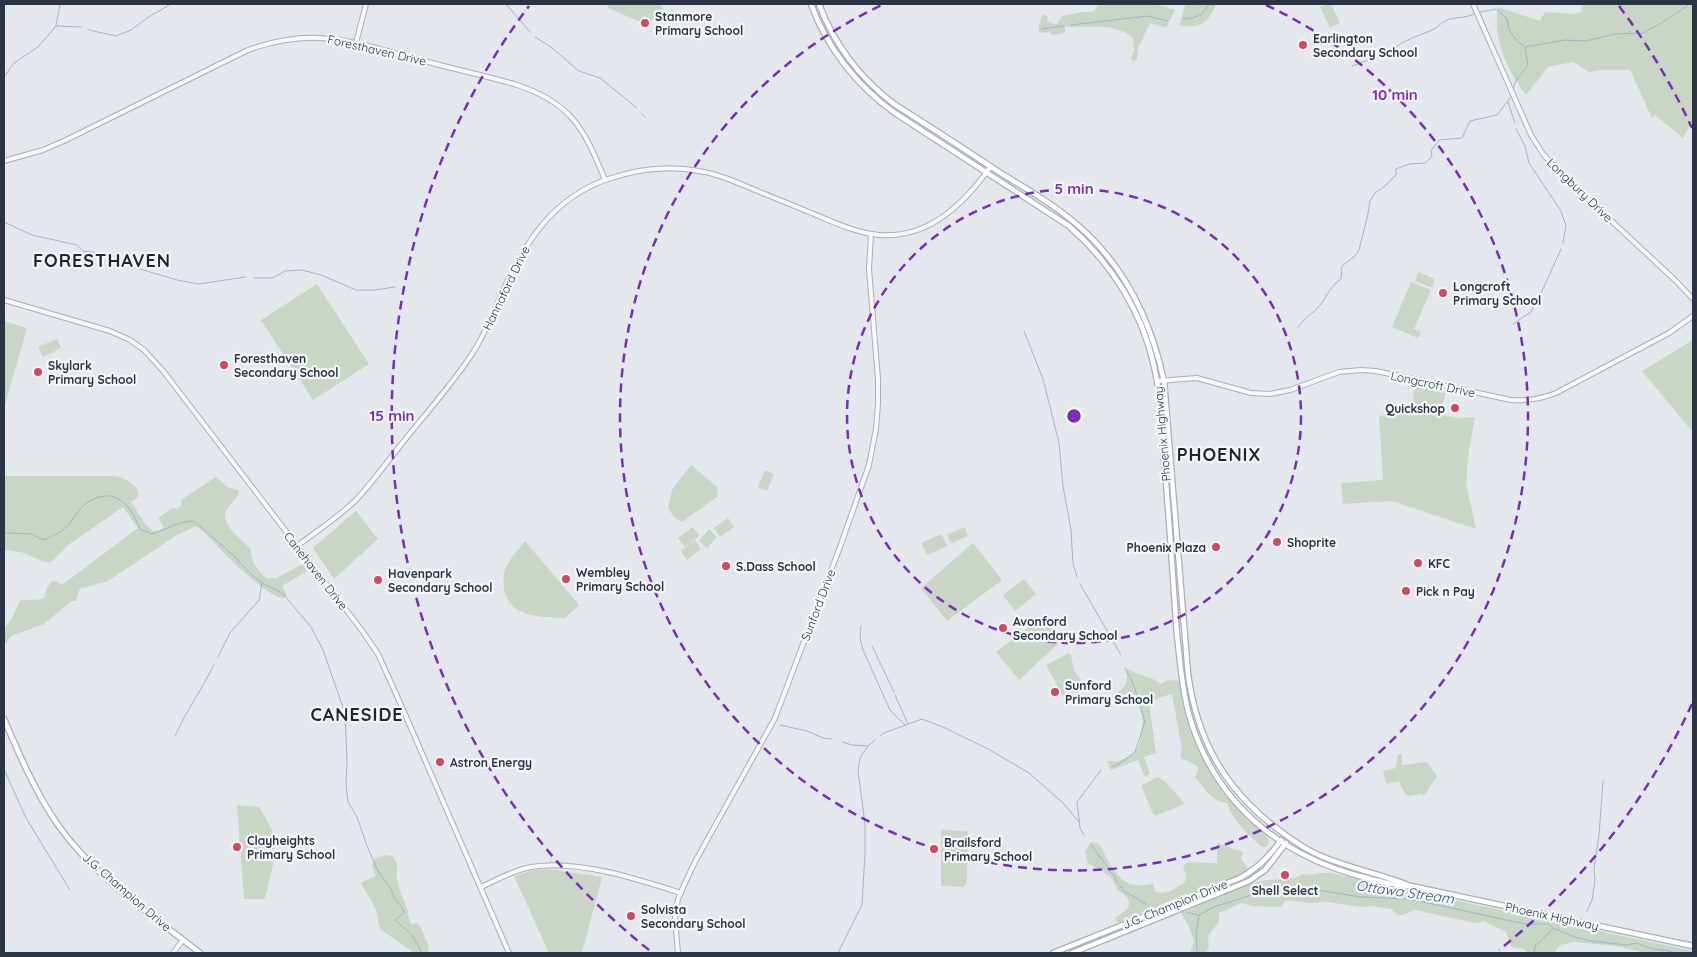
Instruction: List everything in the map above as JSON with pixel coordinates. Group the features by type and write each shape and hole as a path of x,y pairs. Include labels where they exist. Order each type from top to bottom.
{"main road":[{"name":"Phoenix Highway","path":"811,4 831,45 855,78 874,96 895,113 1069,226 1082,237 1122,286 1139,319 1152,355 1157,381 1177,635 1187,710 1198,741 1217,776 1246,812 1267,832 1280,841 1313,860 1336,869 1393,884 1411,886 1693,946"},
{"name":"Phoenix Highway","path":"818,4 842,50 876,89 894,104 1068,216 1088,234 1125,279 1142,309 1157,349 1164,381 1192,700 1205,740 1227,779 1237,792 1260,816 1286,836 1320,856 1411,886"},
{"name":"J.G. Champion Drive","path":"4,719 39,795 67,837 106,878 200,953"},
{"path":"1267,832 1274,840 1272,852"},
{"name":"J.G. Champion Drive","path":"1053,953 1240,878 1260,864 1286,836"},
{"name":"J.G. Champion Drive","path":"1072,953 1248,881 1265,870 1285,844 1286,836"}],"street":[{"path":"356,42 366,4"},
{"name":"Longbury Drive","path":"1473,4 1525,123 1543,154 1560,173 1693,299"},
{"name":"Foresthaven Drive","path":"4,161 43,150 66,140 236,55 276,41 304,37 356,42 514,84 547,97 566,112 580,127 591,146 605,180"},
{"name":"Hannaford Drive","path":"297,546 359,496 466,363 484,334 519,257 530,239 542,224 570,199 605,180 633,172 660,168 696,170 729,179 841,225 871,234 902,234 918,230 938,221 964,201 991,166"},
{"name":"Sunford Drive","path":"678,953 675,918 681,893 697,858 775,718 840,547 868,465 876,429 878,403 870,275 871,234"},
{"name":"Canehaven Drive","path":"4,300 110,330 130,340 144,350 164,372 378,654 510,953"},
{"name":"Longcroft Drive","path":"1157,381 1197,378 1250,393 1270,394 1290,390 1339,372 1360,370 1511,400 1537,399 1556,393 1669,333 1693,316"},
{"path":"481,887 524,868 543,865 613,873 636,878 681,893"},
{"path":"173,953 183,940"}],"green space":[{"path":"607,4 662,4 663,17 643,23 608,8"},
{"path":"1100,4 1155,4 1175,10 1166,28 1150,23 1138,48 1137,60 1133,61 1131,58 1134,52 1133,38 1118,29 1101,26 1065,27 1065,33 1051,35 1050,32 1039,33 1039,24 1043,14 1048,17 1047,21 1057,24 1062,16 1093,12"},
{"path":"1186,4 1216,4 1210,16 1202,23 1192,26 1179,25"},
{"path":"1331,4 1340,23 1330,28 1320,7"},
{"path":"1583,4 1693,4 1693,120 1683,138 1655,115 1652,118 1630,70 1589,72 1573,62 1548,67 1526,95 1513,76 1499,43 1497,31 1498,7 1540,21 1545,12 1573,14 1581,12"},
{"path":"1418,272 1435,279 1432,288 1415,281"},
{"path":"1411,282 1431,290 1414,329 1421,332 1418,338 1392,327"},
{"path":"317,284 369,364 313,400 261,320"},
{"path":"4,321 27,328 4,408"},
{"path":"57,339 61,348 43,357 38,347"},
{"path":"1693,340 1693,432 1642,371"},
{"path":"1415,385 1446,391 1440,415 1460,418 1475,417 1469,449 1466,483 1476,529 1392,501 1343,504 1341,483 1383,480 1379,416 1407,413 1412,408"},
{"path":"691,465 717,487 718,496 682,522 674,517 668,508 672,490"},
{"path":"765,470 774,474 767,491 758,487"},
{"path":"4,476 121,477 138,490 138,497 131,502 146,525 153,531 164,527 158,518 172,508 177,509 181,506 181,500 216,477 227,487 239,492 226,511 226,522 233,532 251,549 255,565 266,578 276,578 305,563 311,569 282,586 287,595 284,598 276,596 242,570 203,531 194,527 177,535 108,581 82,588 79,590 76,601 72,601 44,624 11,636 4,646 4,629 11,620 20,601 44,598 51,583 55,581 62,585 138,528 123,507 68,545 51,562 45,562 21,552 4,550"},
{"path":"356,511 378,539 334,579 313,548"},
{"path":"728,518 734,527 720,537 714,528"},
{"path":"693,527 699,536 685,547 678,538"},
{"path":"965,527 968,536 951,543 947,535"},
{"path":"709,529 717,537 707,548 699,541"},
{"path":"941,534 947,546 927,555 921,543"},
{"path":"695,540 701,549 687,560 681,551"},
{"path":"525,541 579,605 565,618 528,614 513,606 507,599 504,589 504,572 511,558"},
{"path":"973,543 1002,580 947,621 921,588"},
{"path":"1024,579 1036,594 1015,611 1003,595"},
{"path":"1043,616 1061,641 1019,680 996,652"},
{"path":"1069,653 1074,670 1085,686 1064,698 1046,665"},
{"path":"1127,669 1161,684 1168,680 1179,681 1186,715 1197,748 1224,793 1267,837 1269,841 1267,847 1262,847 1242,827 1233,816 1227,803 1217,800 1205,790 1195,777 1198,770 1197,766 1180,757 1182,749 1172,694 1149,702 1156,753 1144,757 1150,774 1145,777 1138,760 1111,770 1107,761 1119,761 1127,758 1137,749 1141,738 1142,718 1140,705 1135,694 1116,702 1113,696 1126,683"},
{"path":"1398,754 1402,754 1402,765 1427,762 1437,776 1424,796 1421,794 1408,796 1399,781 1386,784 1383,771 1396,768"},
{"path":"1158,777 1166,782 1185,804 1155,816 1142,785"},
{"path":"237,805 259,807 272,829 274,860 265,899 244,899"},
{"path":"941,830 967,831 968,833 967,881 964,887 941,886"},
{"path":"1091,842 1095,842 1100,846 1110,865 1122,879 1133,885 1153,884 1155,892 1160,893 1175,889 1185,882 1186,875 1183,867 1186,863 1217,863 1217,843 1243,852 1241,859 1249,869 1240,875 1250,885 1256,882 1297,877 1303,874 1332,873 1693,951 1693,953 1646,953 1616,946 1574,942 1560,945 1554,953 1527,953 1524,949 1511,947 1506,932 1484,921 1475,923 1415,910 1403,915 1397,915 1391,909 1370,906 1361,907 1328,902 1308,903 1288,900 1281,907 1251,906 1242,903 1219,913 1219,922 1208,936 1209,949 1205,953 1190,953 1194,941 1181,913 1194,908 1192,897 1186,894 1118,923 1115,918 1127,909 1129,901 1117,889 1109,876 1088,864 1085,851"},
{"path":"386,855 392,856 396,862 398,882 408,911 409,920 411,924 417,923 420,926 429,947 428,953 414,953 380,929 376,909 361,883 375,876 372,864 376,858"},
{"path":"549,869 602,877 582,953 549,953 514,876 535,870"}],"waterway":[{"path":"56,25 60,4"},
{"path":"89,30 116,36 131,30 171,4"},
{"path":"506,4 530,32"},
{"path":"1183,19 1199,16 1209,4"},
{"path":"1513,89 1516,80 1528,65 1525,47 1565,40 1586,41 1615,34 1643,33 1690,4"},
{"path":"1480,12 1496,9 1507,19 1509,30 1518,42 1524,46"},
{"path":"1384,55 1405,42 1434,29 1447,20 1474,14"},
{"path":"1071,25 1147,16 1168,21"},
{"path":"4,77 14,63 38,47 56,26 81,27"},
{"path":"1042,29 1063,26"},
{"path":"535,37 551,47 579,71 600,78 637,108"},
{"path":"1352,66 1379,56"},
{"path":"1298,327 1321,304 1332,287 1341,279 1342,266 1355,256 1359,250 1370,201 1375,193 1396,175 1396,169 1409,164 1425,163 1432,157 1431,151 1439,140 1462,138 1470,121 1497,115 1511,97"},
{"path":"1508,102 1515,123"},
{"path":"641,113 645,117"},
{"path":"1516,129 1525,146 1529,163 1561,211 1566,226 1563,243"},
{"path":"4,222 32,235 77,245 83,251 108,254 126,261 133,267 177,280 199,284 245,277"},
{"path":"1513,324 1531,312 1561,249"},
{"path":"254,278 273,278 285,271 302,270 321,275 356,290 395,287"},
{"path":"1024,331 1043,379 1059,443 1063,486 1071,530 1073,564 1077,577"},
{"path":"4,531 7,533 32,534 43,540 64,529 84,505 94,499 111,496 125,504 136,519 140,529 152,534 177,524 194,521 233,555 252,575 285,596 311,627 323,650 345,713 348,802 357,817 379,873 403,909 404,913 395,920 411,934 422,953"},
{"path":"218,657 230,633 259,600 262,583"},
{"path":"1080,584 1121,655"},
{"path":"861,626 860,638 863,650 890,710 905,725"},
{"path":"872,646 894,692"},
{"path":"175,736 214,665"},
{"path":"1112,767 1135,752 1145,722 1133,683 1125,668"},
{"path":"895,695 908,724"},
{"path":"880,736 922,719 943,727 990,750 1029,773 1064,804 1079,822"},
{"path":"780,725 832,739"},
{"path":"842,742 868,746 875,740"},
{"path":"838,953 862,905 865,824 858,771 860,758 868,746"},
{"path":"4,769 26,818 70,890"},
{"path":"1084,835 1080,828 1077,802 1101,770"},
{"path":"1587,911 1592,900 1595,880 1594,869 1599,835 1603,781"},
{"path":"1091,845 1124,891 1146,904"},
{"name":"Ottawa Stream","path":"1196,953 1196,933 1199,915 1214,907 1260,892 1291,889 1318,890 1361,897 1408,899 1526,924 1548,924 1575,937 1591,941 1626,945 1636,943 1653,949 1675,953"},
{"path":"1187,912 1198,915"},
{"path":"1534,953 1535,946 1553,929"}],"place":[{"name":"Stanmore Primary School","path":"645,23"},
{"name":"Earlington Secondary School","path":"1303,45"},
{"name":"Longcroft Primary School","path":"1443,293"},
{"name":"Foresthaven Secondary School","path":"224,365"},
{"name":"Skylark Primary School","path":"38,372"},
{"name":"Quickshop","path":"1455,408"},
{"name":"Shoprite","path":"1277,542"},
{"name":"Phoenix Plaza","path":"1216,547"},
{"name":"KFC","path":"1418,563"},
{"name":"S.Dass School","path":"726,566"},
{"name":"Wembley Primary School","path":"566,579"},
{"name":"Havenpark Secondary School","path":"378,580"},
{"name":"Pick n Pay","path":"1406,591"},
{"name":"Avonford Secondary School","path":"1003,628"},
{"name":"Sunford Primary School","path":"1055,692"},
{"name":"Astron Energy","path":"440,762"},
{"name":"Clayheights Primary School","path":"237,847"},
{"name":"Brailsford Primary School","path":"934,849"},
{"name":"Shell Select","path":"1285,875"},
{"name":"Solvista Secondary School","path":"631,916"}],"district":[{"name":"FORESTHAVEN","path":"102,260"},
{"name":"PHOENIX","path":"1219,454"},
{"name":"CANESIDE","path":"357,714"}]}
